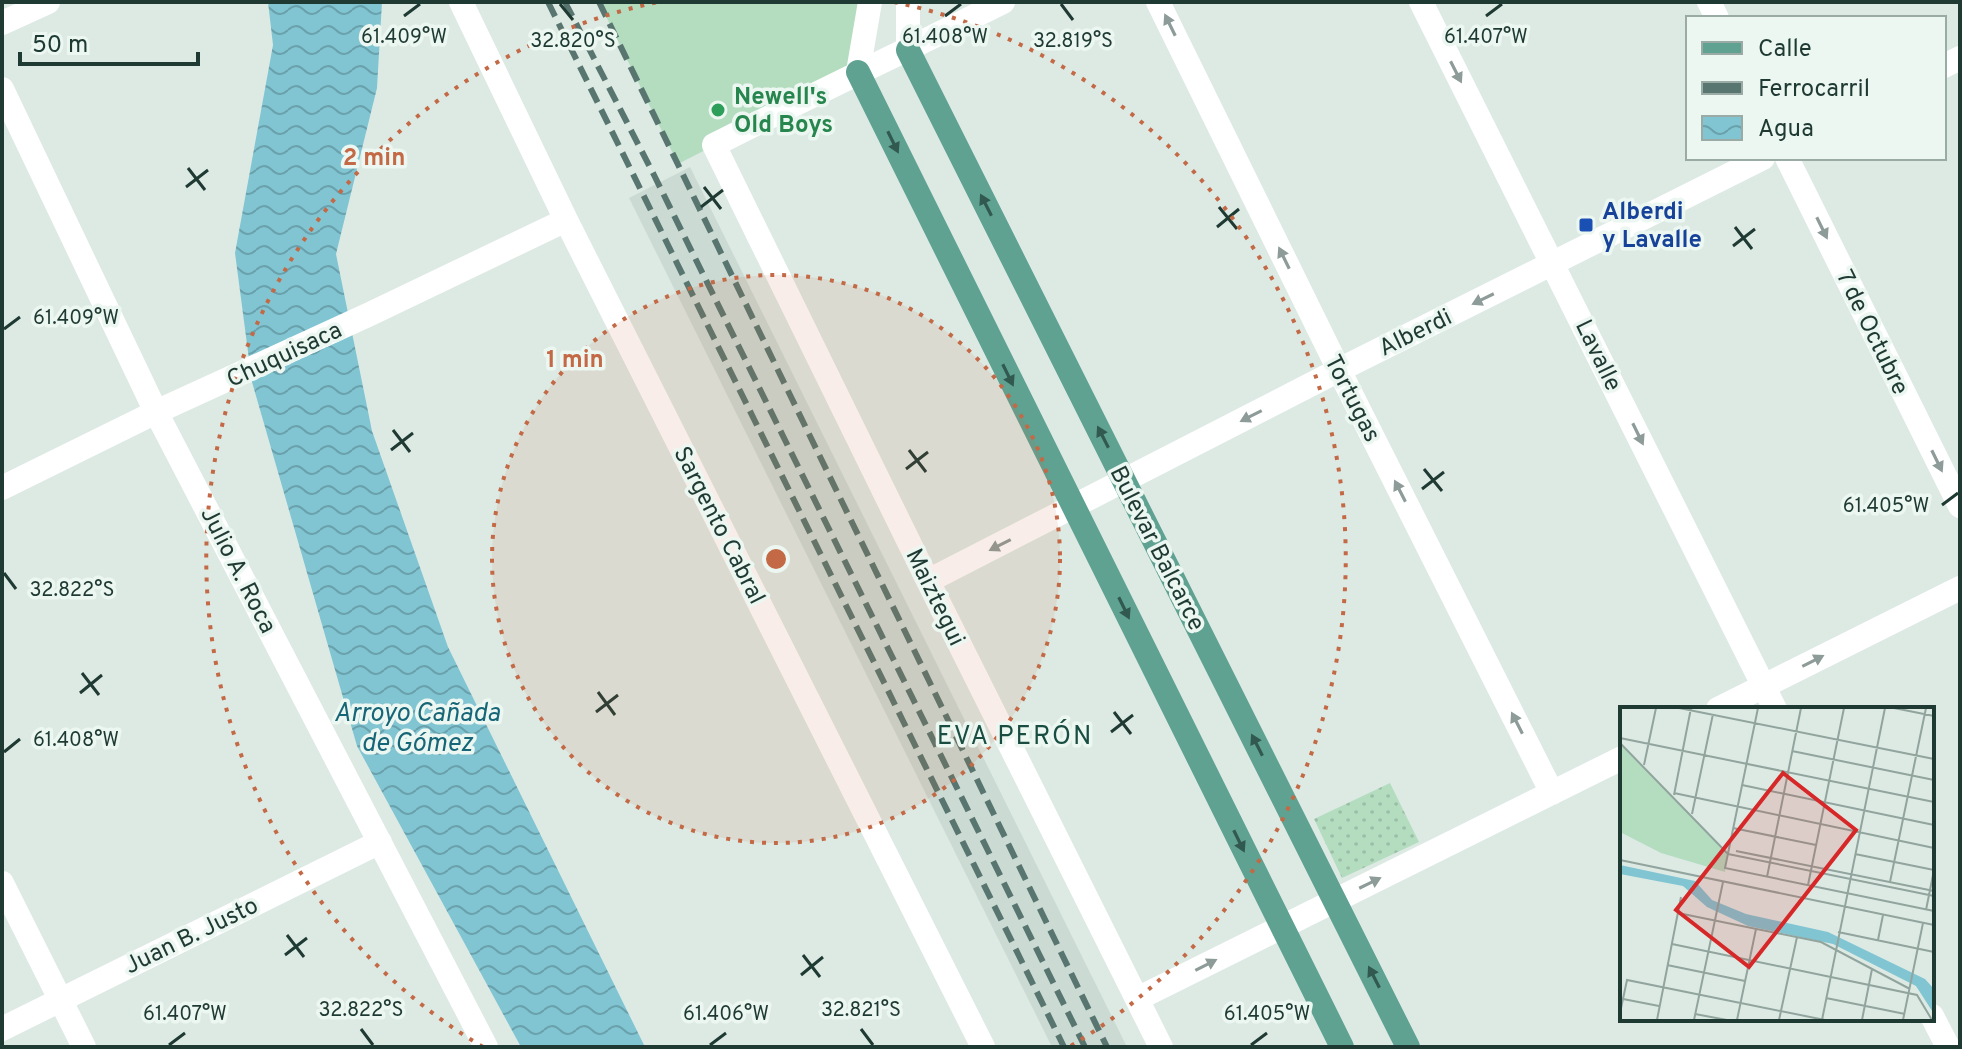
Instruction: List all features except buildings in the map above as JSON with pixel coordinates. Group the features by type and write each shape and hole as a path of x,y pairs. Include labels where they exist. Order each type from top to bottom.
{"main road":[{"name":"Bulevar Balcarce","path":"908,50 1408,1047"},
{"path":"856,73 1278,929 1342,1047"}],"street":[{"path":"2,23 48,2"},
{"name":"Sargento Cabral","path":"461,2 566,220 983,1047"},
{"path":"856,73 870,2"},
{"path":"908,2 908,50"},
{"path":"856,73 1003,2"},
{"name":"Tortugas","path":"1158,2 1552,793"},
{"name":"Lavalle","path":"1421,2 1774,707"},
{"name":"Maiztegui","path":"856,73 714,145 1161,1047"},
{"name":"Julio A. Roca","path":"2,89 156,412 486,1047"},
{"name":"Alberdi","path":"928,581 1339,370 1759,160"},
{"name":"7 de Octubre","path":"1788,160 1960,506"},
{"name":"Chuquisaca","path":"2,488 156,412 566,220"},
{"path":"1722,707 1960,588"},
{"path":"1137,999 1620,759"},
{"name":"Juan B. Justo","path":"2,1029 380,842"},
{"path":"2,883 84,1047"},
{"path":"1934,1020 1948,1047"}],"shaded area":[{"path":"690,167 1127,1047 1052,1047 629,198"}],"green space":[{"name":"Newell's Old Boys","path":"599,2 870,2 858,72 678,164"},
{"path":"1390,783 1419,842 1342,878 1314,819"}],"water":[{"name":"Arroyo Cañada de Gómez","path":"268,2 382,2 377,88 336,254 372,431 448,647 645,1047 521,1047 357,746 252,382 235,253 273,45"}],"railway":[{"path":"548,2 1064,1047"},
{"path":"565,2 654,175 1085,1047"},
{"path":"599,2 1107,1047"}],"place":[{"name":"Newell's Old Boys","path":"718,110"},
{"name":"Alberdi y Lavalle","path":"1586,225"}],"district":[{"name":"EVA PERÓN","path":"1015,735"}]}
